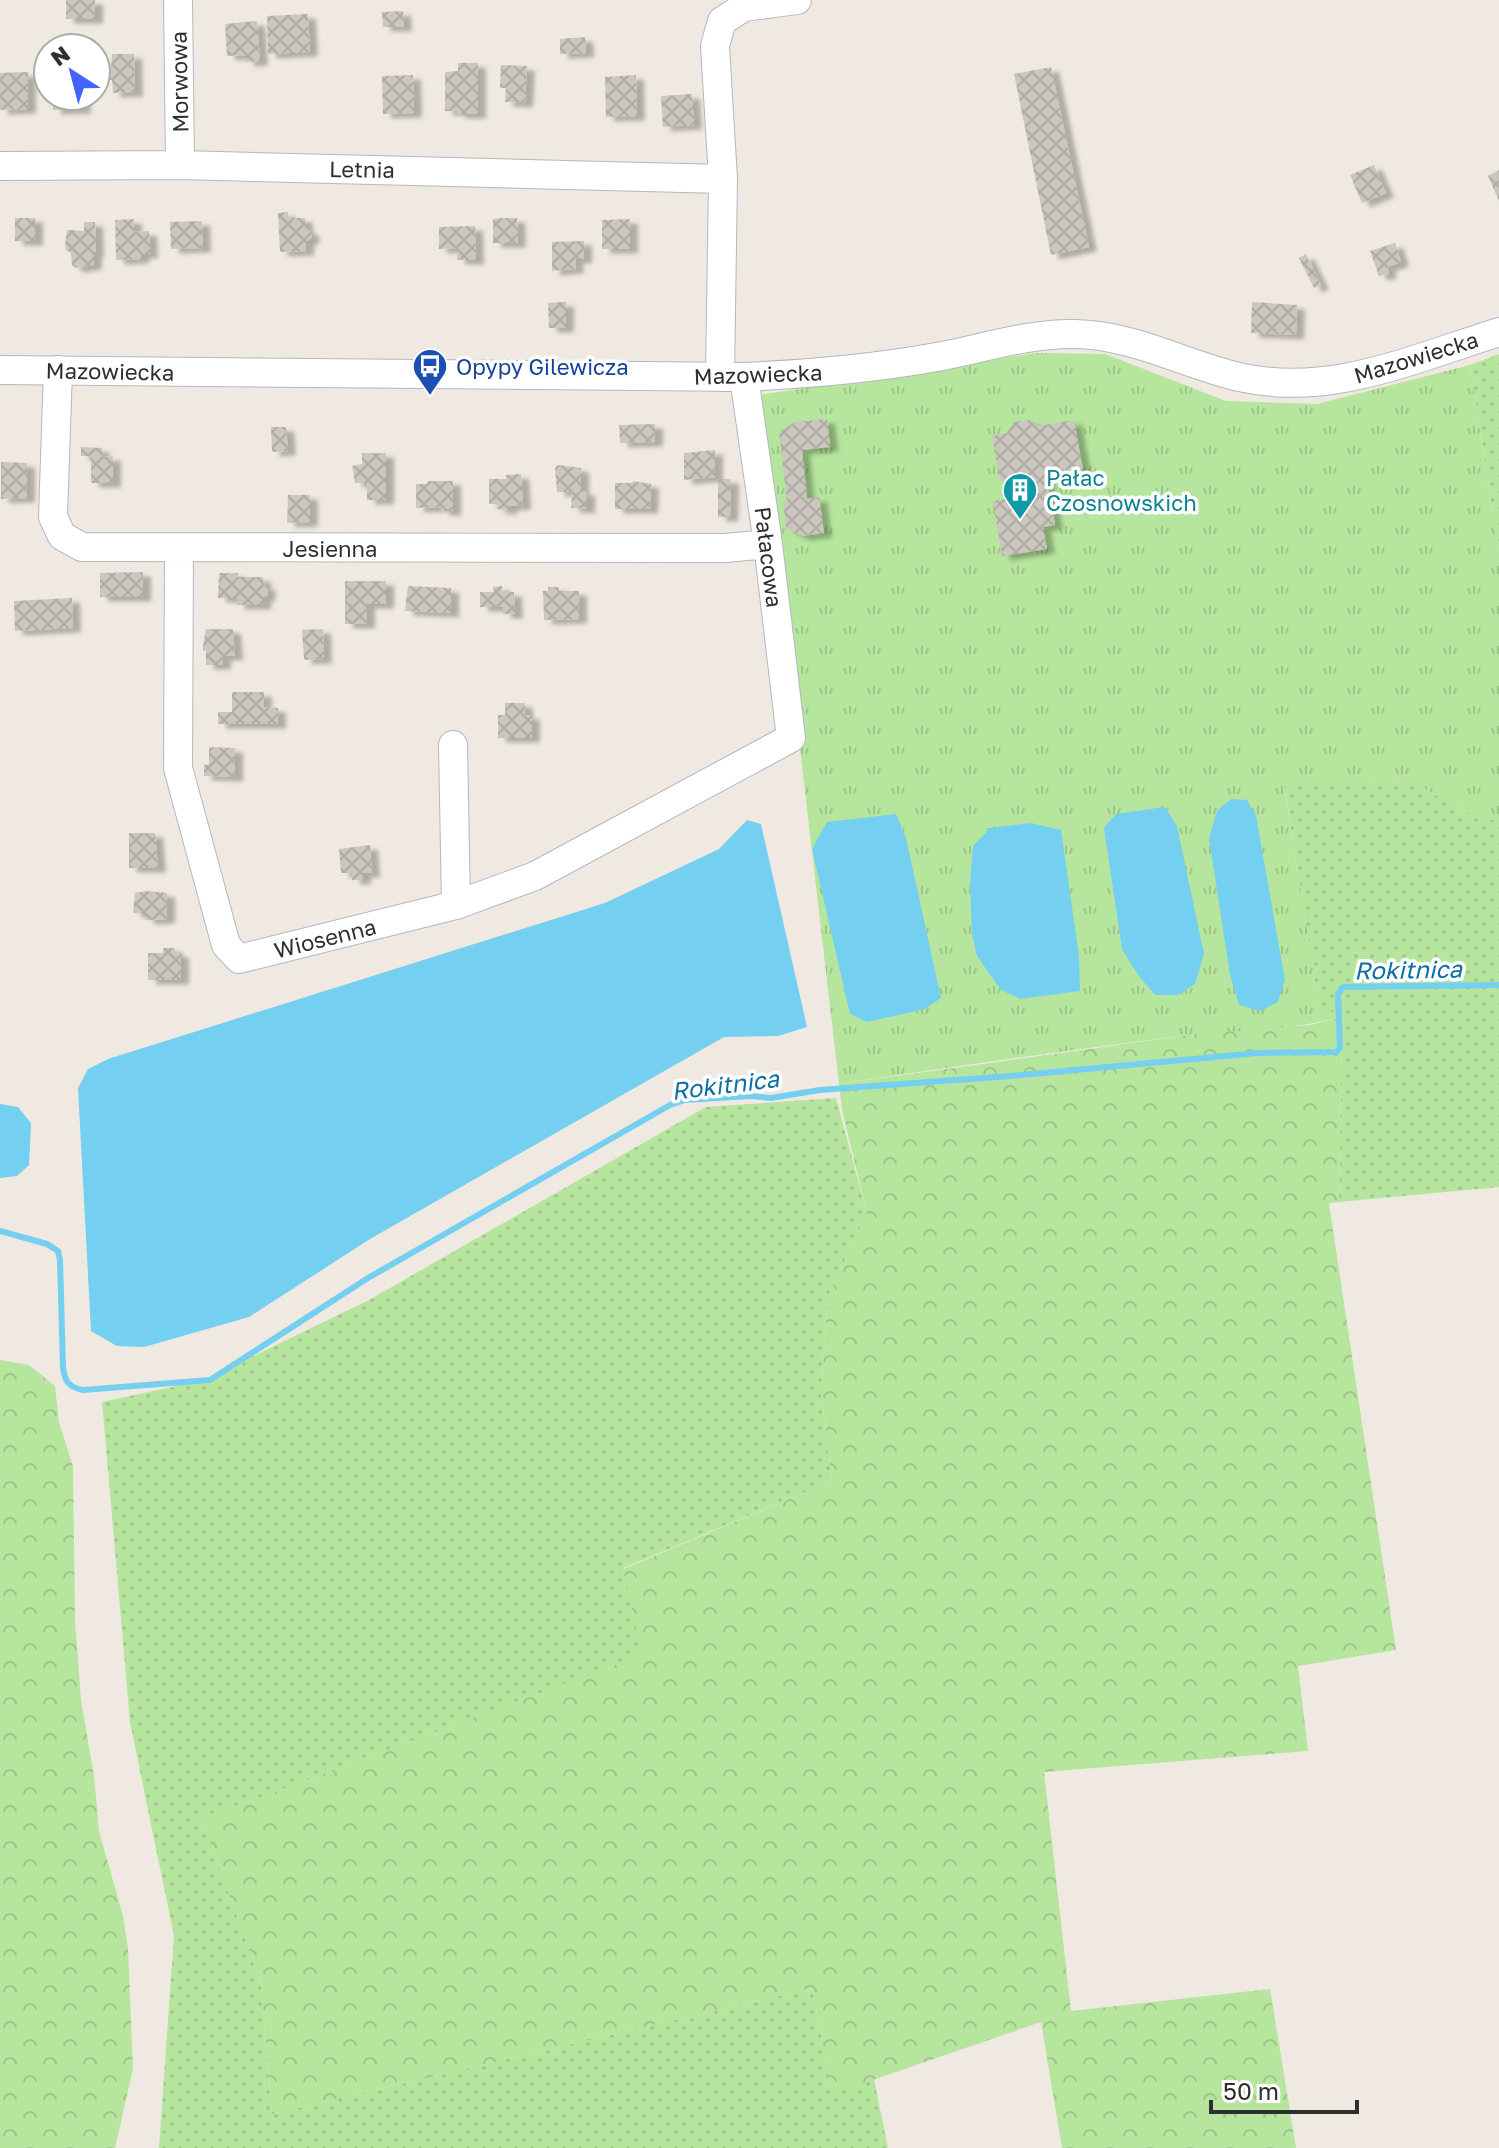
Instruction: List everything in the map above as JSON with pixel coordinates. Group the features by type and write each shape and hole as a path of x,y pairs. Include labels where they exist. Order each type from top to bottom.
{"street":[{"name":"Morwowa","path":"178,0 180,165"},
{"name":"Pałacowa","path":"791,738 768,544 732,377 715,46 722,21 744,7 797,0"},
{"name":"Letnia","path":"0,166 180,165 723,179"},
{"name":"Mazowiecka","path":"0,370 732,377 896,364 1038,337 1075,334 1129,341 1241,378 1297,384 1344,379 1379,370 1499,332"},
{"name":"Jesienna","path":"58,370 53,517 62,536 82,547 725,548 768,544"},
{"name":"Wiosenna","path":"179,548 178,768 226,945 239,959 456,905 535,876 791,738"},
{"path":"453,745 456,905"}],"green space":[{"path":"1035,353 1105,354 1226,401 1317,404 1470,365 1499,554 1499,821 1476,817 1410,781 1284,786 1319,1005 1342,1017 1279,1028 1089,1048 839,1084 759,395"},
{"path":"1499,354 1499,554 1470,365"},
{"path":"1410,781 1476,817 1499,821 1499,1187 1339,1202 1342,1017 1319,1006 1284,785"},
{"path":"1342,1017 1339,1202 1329,1203 1396,1650 1298,1666 1308,1751 1044,1772 1071,2011 1270,1989 1296,2148 1062,2148 1041,2022 832,2094 812,1988 272,2114 261,1983 202,1819 642,1655 623,1569 832,1481 821,1391 828,1296 867,1213 842,1110 839,1084 1217,1031 1310,1025"},
{"path":"836,1098 867,1213 828,1296 821,1391 832,1481 623,1568 643,1655 202,1819 261,1983 272,2114 812,1988 832,2093 874,2079 888,2148 159,2148 174,1936 130,1722 102,1402 204,1380 369,1300 706,1107"},
{"path":"0,1360 29,1365 55,1386 59,1422 73,1467 75,1621 81,1700 94,1776 99,1831 123,1916 128,1949 133,2069 115,2148 0,2148"}],"water":[{"path":"1231,799 1247,800 1256,816 1285,980 1278,1002 1260,1011 1239,1005 1230,975 1209,838 1217,811"},
{"path":"1165,807 1177,826 1204,954 1195,984 1178,995 1155,995 1122,949 1104,828 1116,814"},
{"path":"896,814 906,838 941,998 925,1009 867,1022 850,1014 812,849 827,822"},
{"path":"747,820 761,824 807,1027 778,1036 724,1037 370,1239 249,1317 144,1347 117,1346 91,1331 78,1088 88,1069 108,1059 605,903 719,849"},
{"path":"1031,823 1061,830 1079,956 1080,991 1020,999 1001,990 977,956 972,934 970,883 973,846 990,828"},
{"path":"0,1104 18,1107 31,1123 29,1165 17,1176 0,1178"}],"building":[{"path":"66,0 95,0 95,19 66,19"},
{"path":"403,11 404,27 383,27 382,12"},
{"path":"308,14 310,52 268,54 267,16"},
{"path":"257,21 260,61 246,62 246,55 227,56 225,24"},
{"path":"585,37 586,53 560,54 560,39"},
{"path":"112,54 134,54 135,92 113,93"},
{"path":"458,63 478,63 478,114 445,111 445,72 458,71"},
{"path":"501,65 527,66 525,103 505,102 506,88 500,88"},
{"path":"1051,67 1089,247 1051,255 1014,74"},
{"path":"28,72 28,109 0,110 0,73"},
{"path":"413,75 414,113 383,114 382,76"},
{"path":"636,75 637,116 606,117 605,77"},
{"path":"692,94 694,125 663,127 661,96"},
{"path":"1374,165 1386,193 1362,203 1350,175"},
{"path":"1499,170 1499,201 1488,176"},
{"path":"288,212 288,218 305,218 305,228 312,233 306,242 306,251 280,252 278,213"},
{"path":"15,218 35,218 35,241 15,241"},
{"path":"517,218 518,243 493,243 493,219"},
{"path":"134,219 134,232 149,231 150,254 141,254 141,259 116,260 115,220"},
{"path":"630,219 630,249 602,249 602,220"},
{"path":"202,221 203,248 171,249 170,222"},
{"path":"84,222 95,222 94,265 76,268 72,265 71,253 66,250 67,230 84,231"},
{"path":"475,226 476,260 457,260 457,248 439,249 439,227"},
{"path":"584,241 584,259 575,259 576,269 552,271 552,242"},
{"path":"1395,243 1401,262 1387,267 1389,274 1379,276 1370,251"},
{"path":"1306,254 1321,285 1314,288 1299,258"},
{"path":"566,302 566,328 549,328 548,303"},
{"path":"1252,302 1297,305 1296,335 1251,333"},
{"path":"827,419 830,447 802,450 807,499 819,497 824,533 803,536 786,528 783,501 787,501 779,432 795,422"},
{"path":"1029,420 1038,426 1074,420 1083,470 1046,477 1055,525 1043,527 1047,549 1002,556 993,501 1006,499 992,436 1007,433 1014,422"},
{"path":"655,424 655,442 620,443 619,425"},
{"path":"271,427 286,427 288,451 272,452"},
{"path":"81,447 102,448 102,457 113,456 113,483 91,483 91,456 81,456"},
{"path":"715,450 715,477 684,480 684,453"},
{"path":"362,453 386,453 386,500 367,500 367,483 355,483 352,466 362,464"},
{"path":"1,462 27,463 27,498 1,499"},
{"path":"558,465 581,468 581,491 587,491 587,509 571,508 572,492 557,492 555,468"},
{"path":"521,474 523,505 509,506 509,510 497,509 498,504 489,504 489,479 506,479 506,475"},
{"path":"718,479 731,479 730,517 718,517"},
{"path":"428,481 453,481 453,511 442,511 441,507 416,508 416,484 427,484"},
{"path":"633,481 651,484 650,509 615,509 615,483"},
{"path":"288,495 310,495 310,522 287,523"},
{"path":"143,572 143,597 100,597 100,573"},
{"path":"219,573 263,577 263,586 268,585 263,605 237,605 237,598 218,598"},
{"path":"345,581 386,581 386,604 367,604 367,624 345,624"},
{"path":"408,586 451,588 451,613 405,611"},
{"path":"502,586 502,592 514,592 515,614 503,614 503,607 480,607 480,592 494,592 493,587"},
{"path":"548,587 559,587 559,591 579,591 579,619 544,620 543,591 548,591"},
{"path":"72,598 73,628 15,631 14,601"},
{"path":"206,629 233,629 235,656 223,656 223,665 206,665 203,646"},
{"path":"323,629 324,659 304,660 302,630"},
{"path":"232,692 264,692 264,707 278,708 278,724 218,724 218,712 232,712"},
{"path":"505,703 525,703 525,715 532,715 532,738 498,738 498,715 505,715"},
{"path":"209,747 235,748 235,777 204,776 204,765 209,764"},
{"path":"129,833 155,833 158,868 129,868"},
{"path":"370,845 372,873 363,873 363,880 352,880 352,873 341,873 339,849"},
{"path":"135,893 167,893 167,919 146,920 146,914 133,913"},
{"path":"163,948 175,948 175,953 181,953 181,980 148,980 148,953 163,953"}],"waterway":[{"name":"Rokitnica","path":"0,1231 47,1244 58,1251 63,1368 71,1385 83,1390 210,1380 368,1278 670,1105 685,1100 750,1096 771,1098 820,1090 1258,1053 1337,1052 1340,1047 1338,994 1343,987 1499,985"}],"place":[{"name":"Opypy Gilewicza","path":"430,397"},
{"name":"Pałac Czosnowskich","path":"1020,521"}]}
